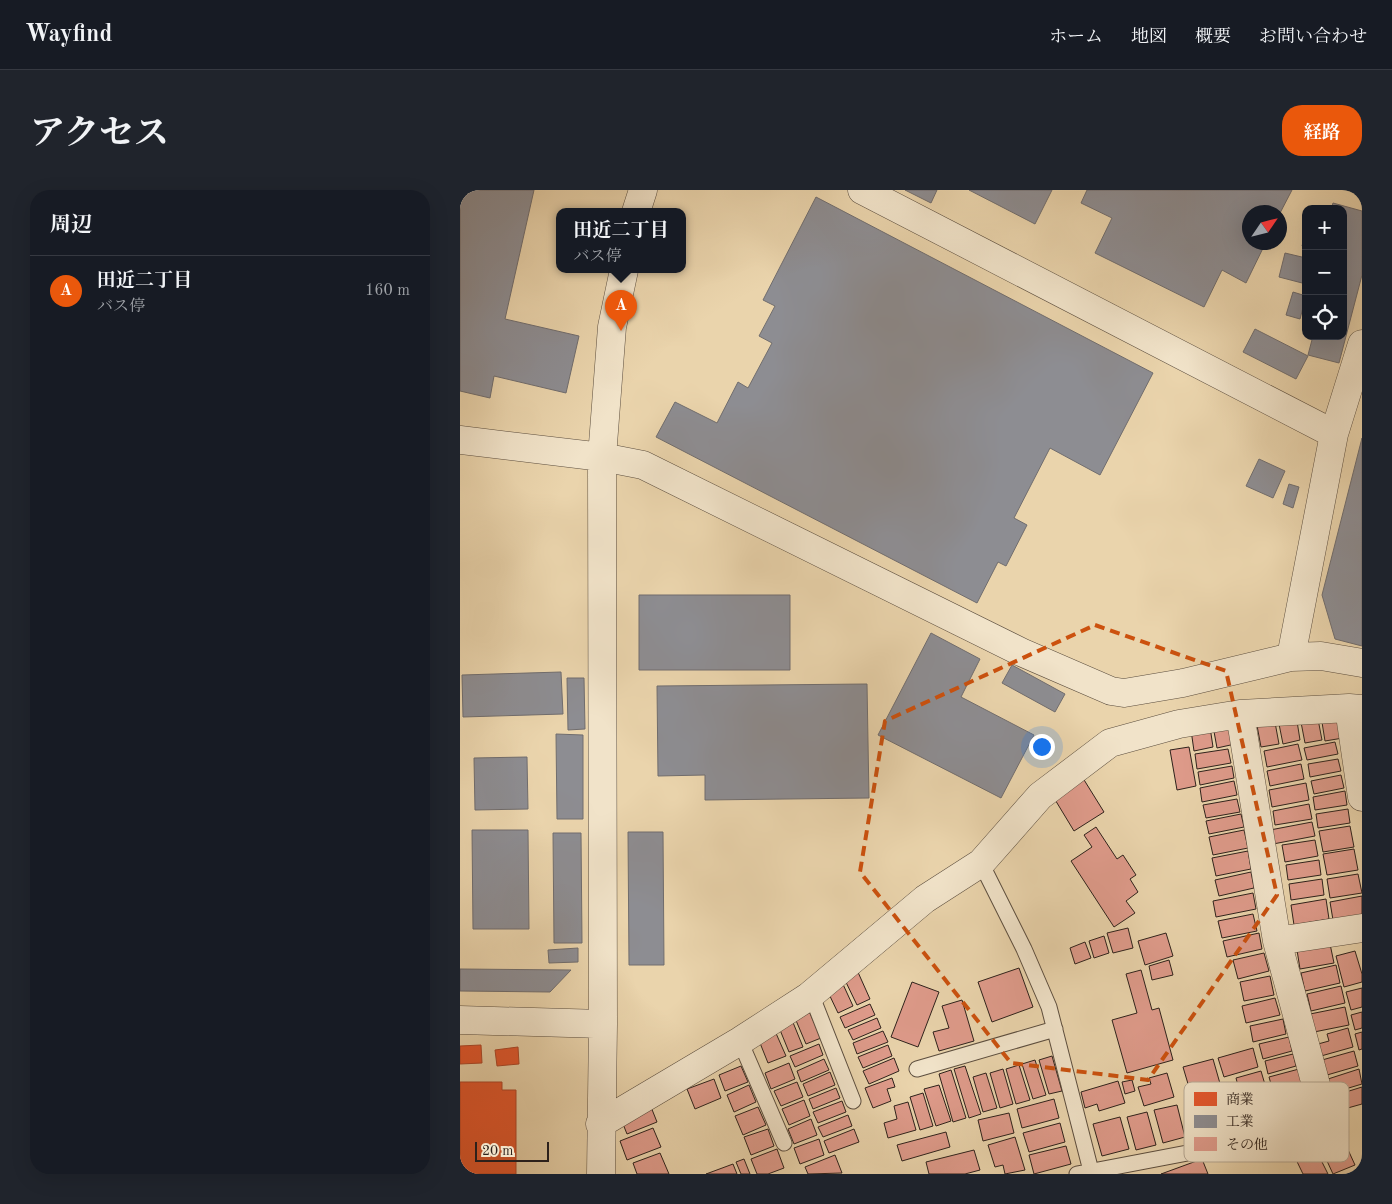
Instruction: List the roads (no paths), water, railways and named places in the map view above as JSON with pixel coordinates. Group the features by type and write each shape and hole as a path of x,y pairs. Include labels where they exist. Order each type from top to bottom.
{"street":[{"path":"637,208 643,190"},
{"path":"862,190 1334,434"},
{"path":"600,1174 603,1024 602,456 612,327 623,273"},
{"path":"1291,657 1334,434 1362,344"},
{"path":"460,440 602,456 643,465 1020,652 1111,691 1124,693 1173,684 1291,657 1321,656 1362,663"},
{"path":"600,1124 740,1041 811,994 925,899 981,863 1040,796 1110,743 1179,724 1240,714 1355,708 1362,797"},
{"path":"1240,714 1277,941 1315,1082"},
{"path":"1277,941 1362,928"},
{"path":"460,1020 603,1024"}],"lane":[{"path":"981,863 1024,949 1049,1007 1084,1172 1184,1153"},
{"path":"811,994 853,1102"},
{"path":"917,1069 1055,1029"},
{"path":"740,1041 784,1143"}],"place":[{"name":"田近二丁目","path":"621,331"}]}
